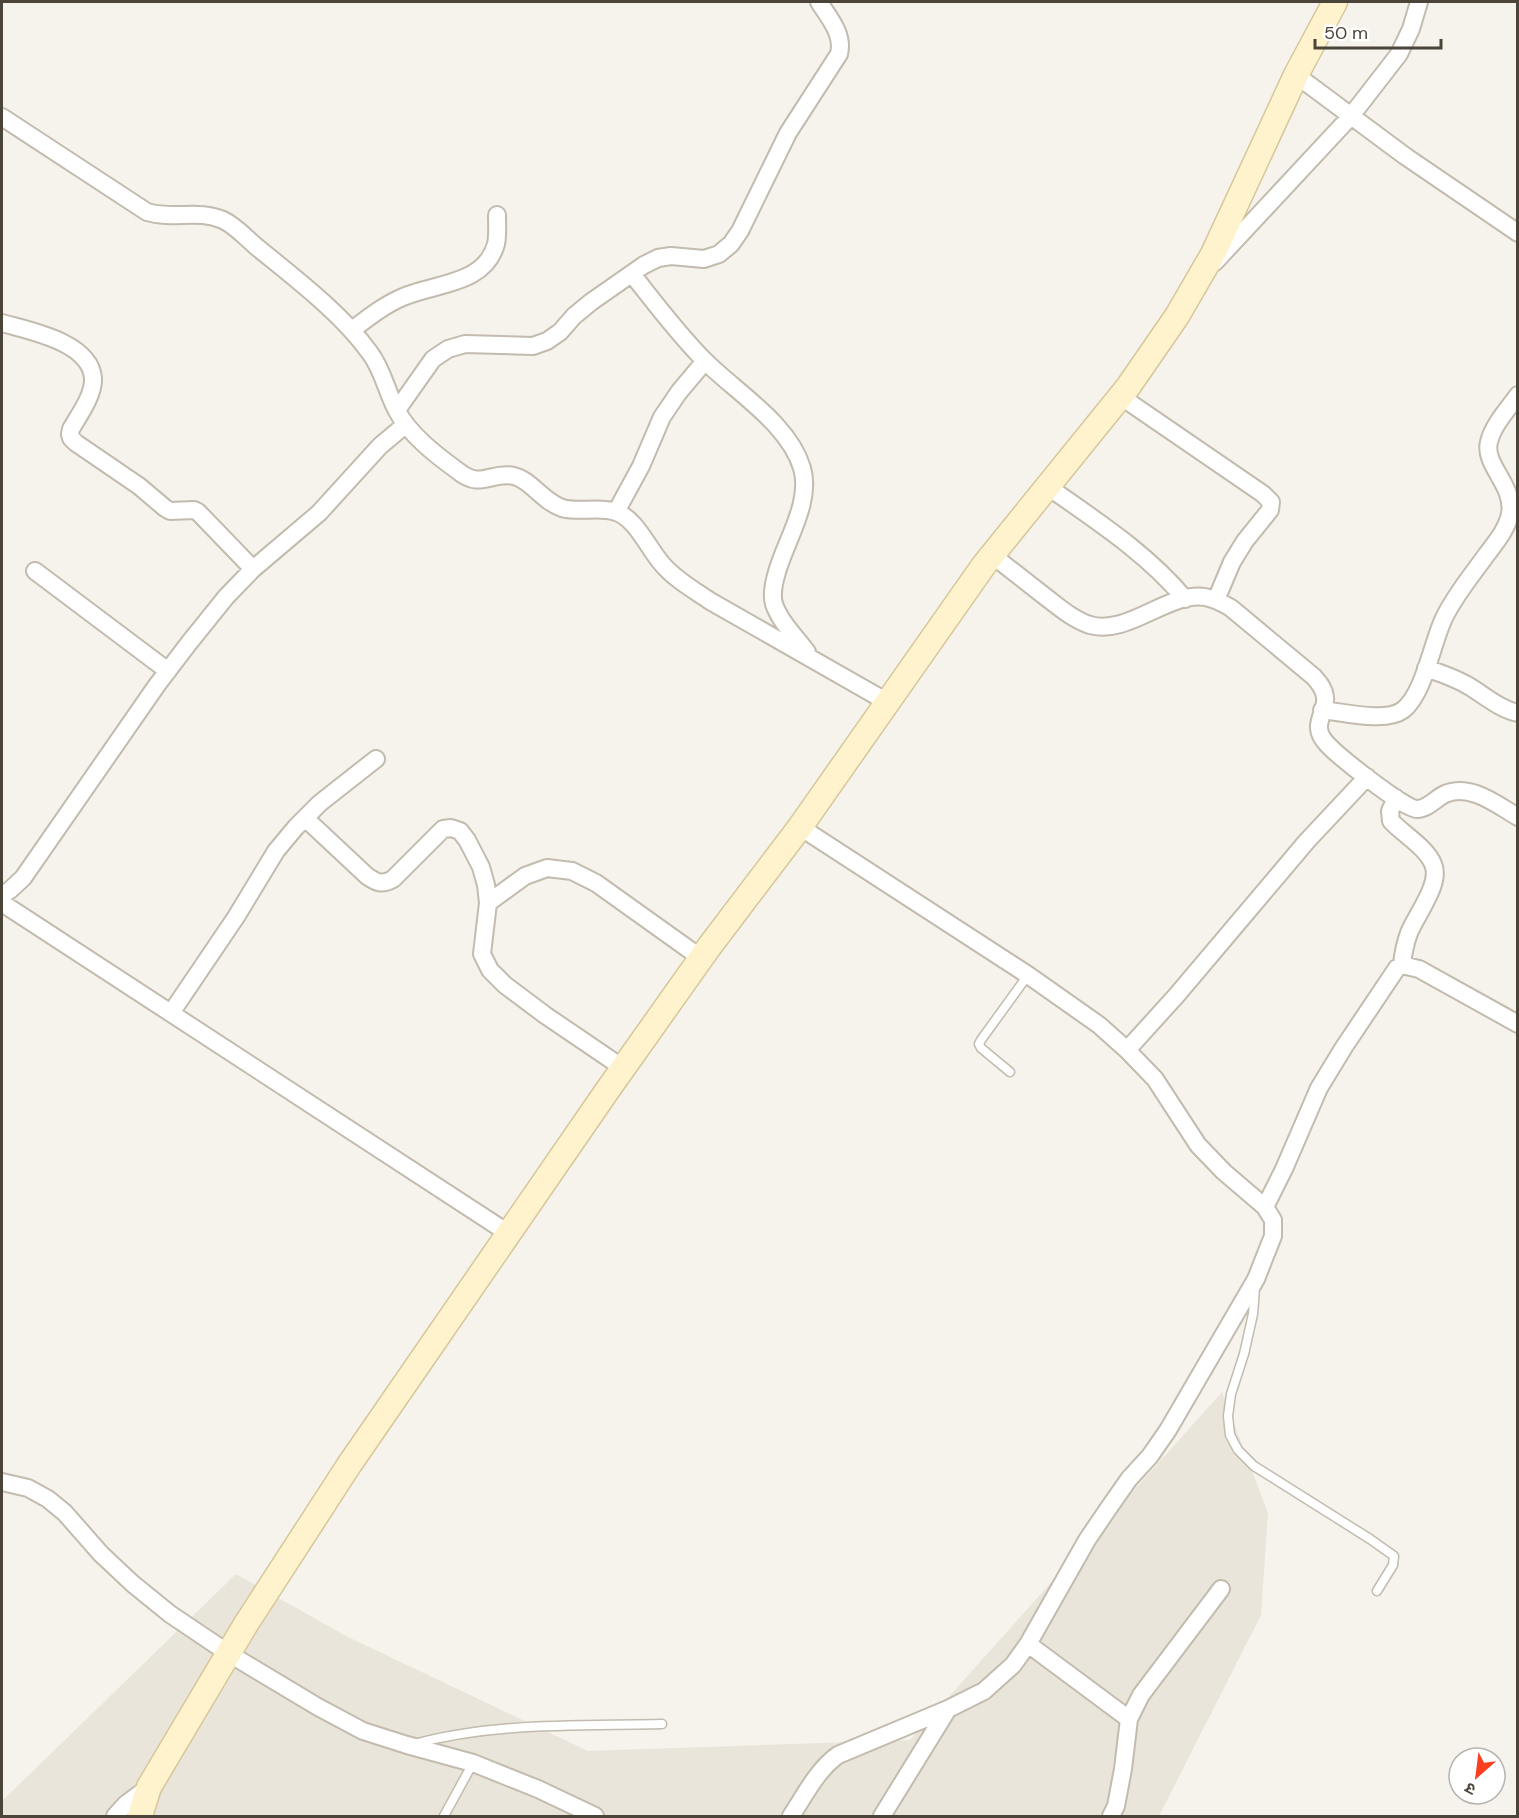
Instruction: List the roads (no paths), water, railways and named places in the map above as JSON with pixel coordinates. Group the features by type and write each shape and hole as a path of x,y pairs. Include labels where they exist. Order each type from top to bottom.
{"street":[{"path":"2,895 23,878 168,671 219,606 253,569 319,513 380,446 401,418 433,359 448,349 465,344 533,346 547,341 560,332 591,302 658,258 671,256 704,259 719,254 731,244 740,231 788,133 839,54 841,45 839,34 819,2"},
{"path":"140,1816 149,1787 228,1653 349,1465 508,1233 700,958 800,827 992,555 1120,396 1177,316 1213,254 1296,75 1335,2"},
{"path":"1196,283 1351,116 1399,54 1411,29 1419,2"},
{"path":"1296,75 1404,156 1518,233"},
{"path":"2,117 147,212 160,216 203,214 226,222 352,330 372,356 401,418 461,474 474,480 507,475 516,476 526,481 543,498 564,508 616,512 626,517 635,525 664,567 683,583 889,703"},
{"path":"352,330 401,297 471,275 487,262 496,244 497,215"},
{"path":"632,274 673,326 705,361 773,423 795,449 803,470 804,492 781,557 774,583 773,602 782,619 814,660"},
{"path":"2,323 32,331 70,346 82,355 90,366 93,379 88,397 71,429 71,438 170,511 194,510 198,512 253,569"},
{"path":"616,512 641,466 662,417 705,361"},
{"path":"1322,710 1375,716 1390,715 1403,710 1413,699 1444,618 1456,596 1502,534 1510,516 1507,488 1491,461 1488,442 1518,395"},
{"path":"1120,396 1271,502 1270,510 1265,518 1245,541 1232,562 1216,600"},
{"path":"1047,486 1120,538 1156,569 1185,599"},
{"path":"992,555 1070,615 1089,625 1103,627 1117,625 1185,599 1203,597 1216,600 1231,608 1314,677 1323,687 1326,699 1319,722 1320,734 1326,744 1405,805 1417,809 1427,806 1446,793 1462,791 1488,799 1518,817"},
{"path":"35,571 168,671"},
{"path":"1426,668 1449,676 1508,711 1518,713"},
{"path":"171,1012 236,917 276,851 320,803 376,759"},
{"path":"1127,1050 1176,996 1307,841 1367,777"},
{"path":"1265,1207 1319,1088 1391,974 1402,965 1403,951 1410,931 1431,889 1436,873 1433,863 1424,851 1391,821 1390,811 1396,798"},
{"path":"305,818 367,876 376,883 385,884 393,879 443,829 451,828 460,831 468,840 481,867 486,885 488,903 482,954 490,970 505,986 545,1016 623,1068"},
{"path":"791,1816 828,1762 838,1755 984,1691 1013,1665 1028,1644 1108,1509 1168,1430 1256,1279 1273,1236 1273,1220 1265,1207 1224,1172 1198,1145 1155,1079 1127,1050 1090,1018 1028,975 800,827"},
{"path":"488,903 525,876 547,868 572,871 596,883 700,958"},
{"path":"2,903 508,1233"},
{"path":"1402,965 1419,969 1518,1024"},
{"path":"2,1482 28,1488 48,1499 66,1514 101,1554 170,1614 228,1653 318,1707 363,1731 473,1763 538,1789 595,1816"},
{"path":"1112,1816 1124,1769 1129,1719 1141,1695 1221,1589"},
{"path":"1028,1644 1129,1719"},
{"path":"882,1816 948,1708"},
{"path":"115,1816 126,1804 149,1787"}],"lane":[{"path":"1010,1072 979,1044 1028,975"},
{"path":"1256,1279 1253,1314 1244,1354 1231,1394 1228,1416 1230,1435 1238,1450 1254,1466 1394,1556 1393,1565 1377,1591"},
{"path":"407,1745 437,1737 533,1726 662,1724"},
{"path":"444,1816 473,1763"}]}
